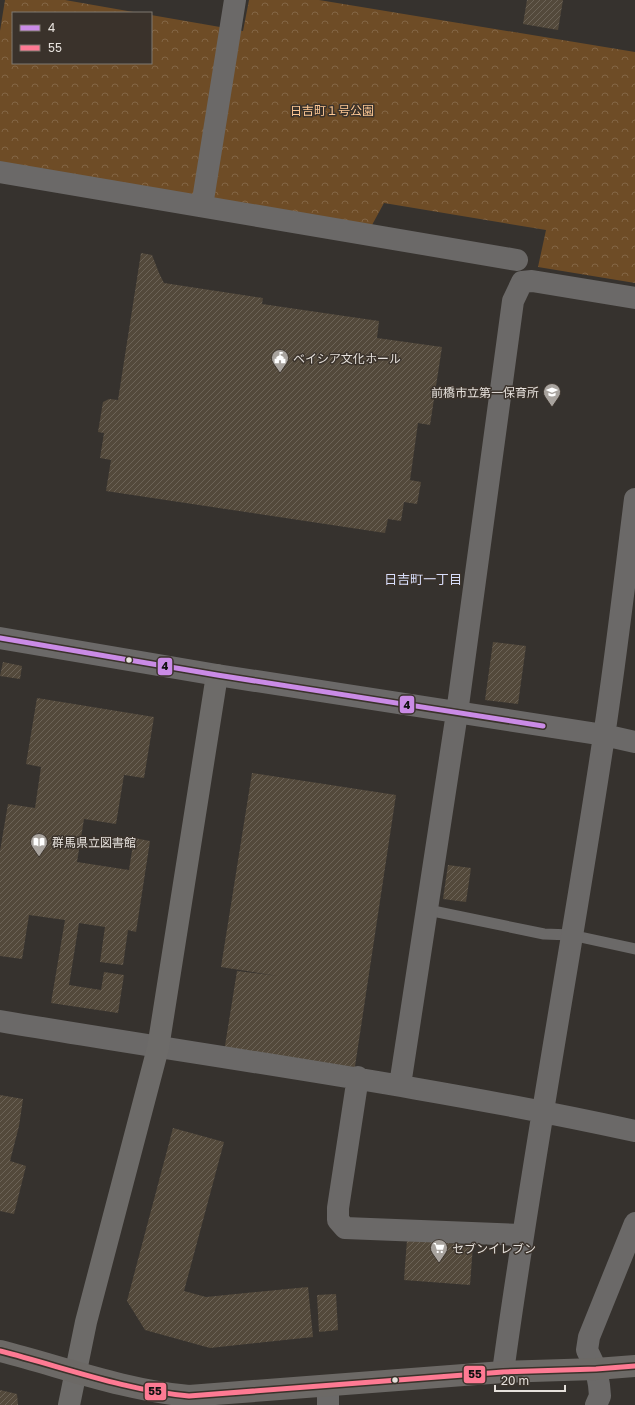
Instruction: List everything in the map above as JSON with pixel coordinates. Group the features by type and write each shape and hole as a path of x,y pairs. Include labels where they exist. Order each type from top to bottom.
{"main road":[{"path":"0,1351 116,1384 188,1396 328,1396 503,1372 596,1369 635,1366"}],"street":[{"path":"202,206 235,0"},
{"path":"0,172 517,260"},
{"path":"400,1085 457,713 513,300 522,282 532,281 635,298"},
{"path":"503,1372 521,1235 544,1111 604,735 635,499"},
{"path":"0,638 218,675 604,735 635,742"},
{"path":"69,1405 86,1322 158,1048 218,675"},
{"path":"0,1021 158,1048 400,1085 544,1111 635,1131"},
{"path":"358,1078 338,1208 338,1220 345,1228 521,1235"},
{"path":"596,1405 600,1396 596,1369 587,1350 589,1337 635,1223"}],"lane":[{"path":"428,910 544,934 571,935 635,949"}],"green space":[{"name":"日吉町１号公園","path":"5,0 65,0 133,12 12,12 12,64 152,64 152,15 243,31 249,0 319,0 635,52 635,283 538,267 546,230 384,203 372,225 0,163 0,31"}],"building":[{"path":"527,0 563,0 558,30 523,24"},
{"name":"ベイシア文化ホール","path":"141,253 152,255 164,283 263,298 262,304 379,321 377,338 442,347 430,425 418,423 410,480 421,482 417,504 404,502 401,521 388,519 385,533 106,491 111,460 100,458 104,433 98,432 103,402 109,399 118,400"},
{"path":"493,642 526,646 518,704 485,700"},
{"path":"3,662 22,666 20,679 0,676"},
{"name":"群馬県立図書館","path":"37,698 154,717 144,778 124,775 116,824 84,819 77,862 129,870 134,838 150,841 136,932 128,930 123,965 100,962 105,927 79,923 69,985 101,990 104,972 124,975 118,1013 51,1003 65,920 29,915 22,959 0,956 0,851 8,804 35,808 41,767 26,764"},
{"path":"252,773 396,795 354,1073 224,1052 237,971 278,976 221,967"},
{"path":"448,865 471,868 466,902 443,899"},
{"path":"0,1095 23,1099 19,1126 10,1161 26,1166 14,1214 0,1211"},
{"path":"173,1128 224,1142 184,1291 206,1297 308,1287 313,1337 210,1348 145,1330 127,1301"},
{"name":"セブンイレブン","path":"407,1240 473,1245 470,1285 404,1280"},
{"path":"336,1294 338,1330 319,1332 317,1295"},
{"path":"0,1390 17,1394 18,1405 0,1405"}],"transit line":[{"name":"4","path":"0,638 217,675 543,726"},
{"name":"55","path":"0,1351 141,1389 189,1396 503,1372 596,1369 635,1366"}],"place":[{"name":"ベイシア文化ホール","path":"280,373"},
{"name":"前橋市立第一保育所","path":"552,407"},
{"name":"群馬県立図書館","path":"39,857"},
{"name":"セブンイレブン","path":"439,1263"}],"district":[{"name":"日吉町一丁目","path":"423,579"}]}
